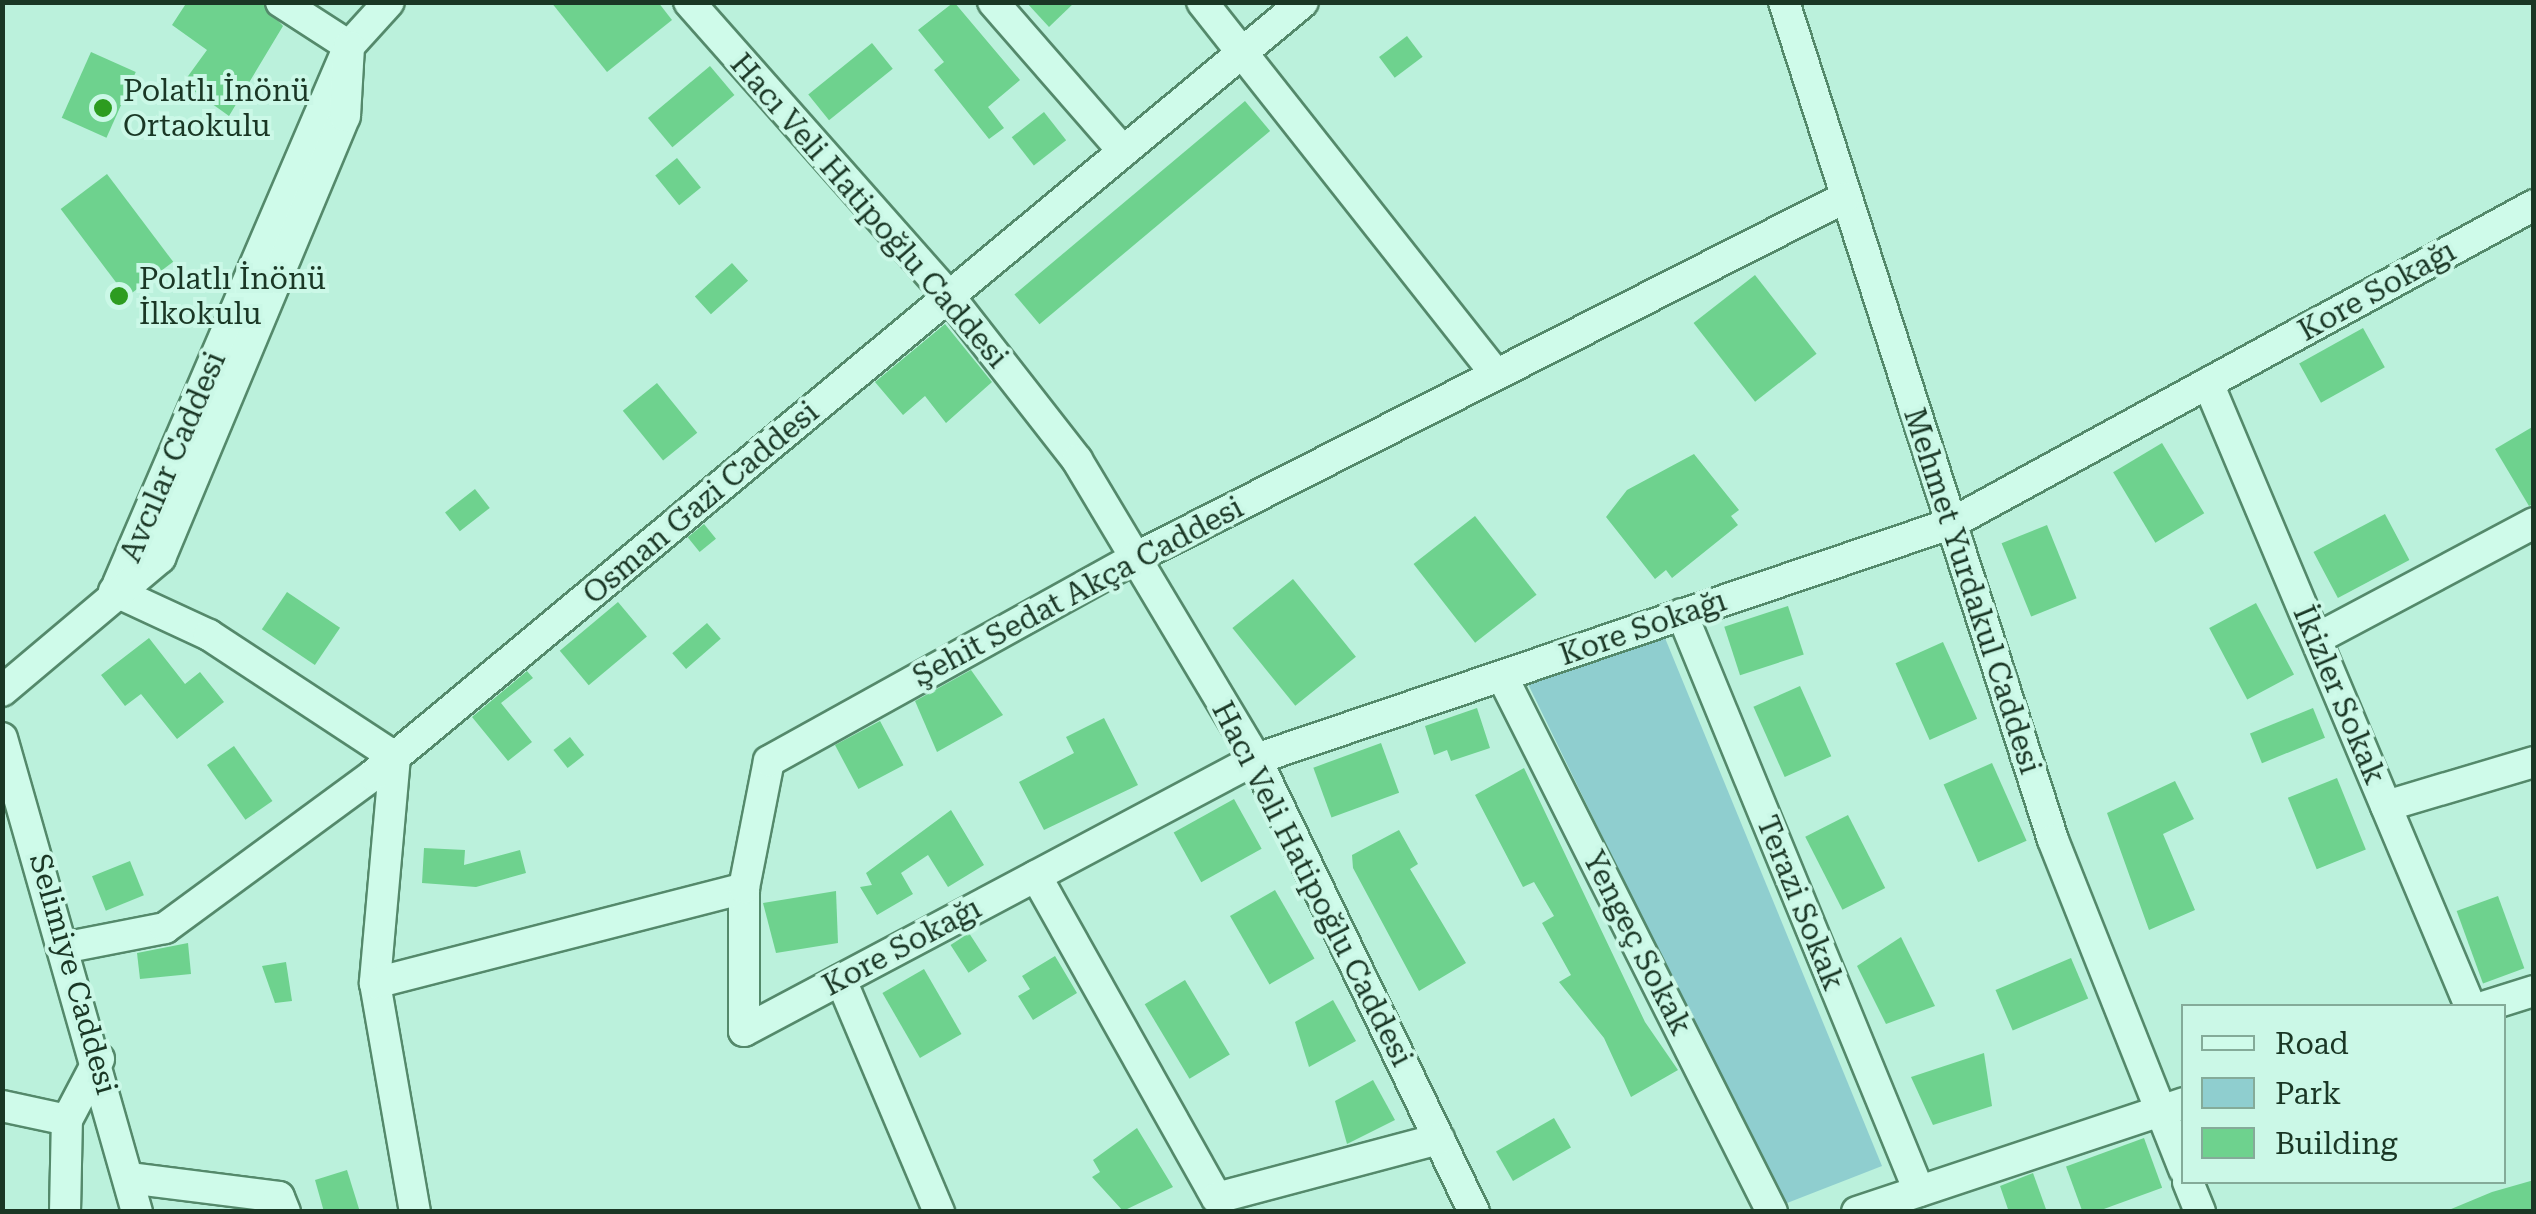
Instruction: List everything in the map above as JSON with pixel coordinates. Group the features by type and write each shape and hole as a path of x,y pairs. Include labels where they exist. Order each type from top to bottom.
{"street":[{"path":"282,2 348,46"},
{"name":"Avcılar Caddesi","path":"2,691 114,592 348,46 389,2"},
{"name":"Hacı Veli Hatipoğlu Caddesi","path":"688,2 949,296 1077,460 1256,759 1474,1212"},
{"path":"993,2 1123,150"},
{"path":"1202,2 1496,374"},
{"name":"Osman Gazi Caddesi","path":"68,947 166,928 395,757 1303,2"},
{"name":"Mehmet Yurdakul Caddesi","path":"1784,2 2053,840 2172,1106 2181,1154"},
{"name":"Şehit Sedat Akça Caddesi","path":"744,1031 744,888 769,762 1135,558 1844,198"},
{"name":"Kore Sokağı","path":"744,1031 1256,759 1950,524 2534,205"},
{"name":"İkizler Sokak","path":"2208,383 2469,1004"},
{"path":"2316,640 2534,523"},
{"path":"114,592 209,636 395,757 375,983 416,1212"},
{"name":"Terazi Sokak","path":"1682,614 1919,1192"},
{"name":"Yengeç Sokak","path":"1502,676 1772,1212"},
{"name":"Selimiye Caddesi","path":"2,738 68,947 137,1212"},
{"path":"2386,806 2534,762"},
{"path":"1036,876 1216,1198 1439,1138"},
{"path":"375,983 744,888"},
{"path":"840,980 939,1212"},
{"path":"2492,1004 2534,991"},
{"path":"66,1212 67,1120 99,1059"},
{"path":"2,1106 67,1120"},
{"path":"1857,1212 2172,1106"},
{"path":"128,1178 279,1197 284,1212"},
{"path":"2189,1184 2200,1212"}],"green space":[{"path":"1665,638 1882,1166 1782,1205 1527,682"}],"building":[{"path":"187,2 261,2 283,26 229,116 183,83 207,50 172,25"},
{"path":"551,2 658,2 672,20 607,72"},
{"path":"954,2 1020,80 988,107 1004,128 989,139 934,70 944,62 918,30"},
{"path":"1026,2 1075,2 1049,27"},
{"path":"1407,36 1423,57 1395,78 1379,57"},
{"path":"872,43 893,69 829,120 808,95"},
{"path":"91,52 136,72 106,138 62,118"},
{"path":"710,66 734,95 672,147 648,118"},
{"path":"1245,101 1270,131 1039,324 1014,294"},
{"path":"1044,112 1066,140 1034,166 1012,137"},
{"path":"677,158 701,188 679,205 655,176"},
{"path":"107,174 173,262 127,297 61,209"},
{"path":"732,263 748,281 711,314 695,296"},
{"path":"1755,275 1817,354 1755,402 1694,323"},
{"path":"945,324 992,382 946,423 925,396 903,415 875,382"},
{"path":"2363,328 2385,367 2321,403 2299,363"},
{"path":"657,383 697,433 663,460 623,411"},
{"path":"2534,426 2534,504 2529,506 2495,449"},
{"path":"2162,443 2204,513 2155,543 2113,472"},
{"path":"1694,454 1739,510 1731,516 1738,525 1672,578 1666,570 1655,579 1606,517 1627,490"},
{"path":"475,489 490,508 460,531 445,512"},
{"path":"2385,514 2409,560 2338,598 2313,552"},
{"path":"1475,516 1537,595 1475,643 1414,564"},
{"path":"704,524 716,539 700,552 688,537"},
{"path":"2047,525 2077,598 2031,617 2002,543"},
{"path":"1293,579 1356,657 1295,706 1232,628"},
{"path":"287,592 340,628 315,665 262,629"},
{"path":"618,602 647,636 589,685 560,651"},
{"path":"2256,603 2294,675 2247,699 2209,628"},
{"path":"1788,606 1804,655 1740,675 1724,627"},
{"path":"707,623 721,639 686,669 672,653"},
{"path":"149,638 185,684 200,672 224,702 177,739 141,694 125,706 101,675"},
{"path":"1943,642 1977,719 1930,740 1895,663"},
{"path":"971,670 1003,715 937,752 915,701"},
{"path":"527,671 533,678 501,703 532,742 508,761 472,717"},
{"path":"1800,686 1831,756 1785,777 1753,707"},
{"path":"1477,708 1490,748 1451,761 1447,750 1434,755 1425,726"},
{"path":"2313,708 2325,738 2262,763 2250,733"},
{"path":"1104,718 1138,785 1044,830 1019,782 1074,753 1066,737"},
{"path":"880,721 903,765 858,789 835,745"},
{"path":"570,737 584,755 568,768 553,750"},
{"path":"1381,743 1399,793 1331,817 1313,768"},
{"path":"234,746 272,801 245,820 207,765"},
{"path":"1992,763 2027,841 1978,862 1944,785"},
{"path":"1524,768 1645,1022 1678,1070 1631,1097 1604,1038 1559,982 1571,975 1542,923 1554,916 1534,882 1523,887 1475,795"},
{"path":"2337,778 2366,849 2317,869 2288,798"},
{"path":"2175,781 2194,819 2163,834 2195,910 2149,930 2107,813"},
{"path":"1234,799 1262,849 1201,882 1174,832"},
{"path":"951,810 984,865 948,887 928,855 901,873 913,894 877,915 860,887 872,885 866,873"},
{"path":"1848,815 1885,888 1842,910 1805,837"},
{"path":"1399,830 1418,864 1410,869 1466,963 1419,991 1353,868 1352,855"},
{"path":"424,848 465,850 464,865 520,850 526,873 476,887 422,883"},
{"path":"130,861 144,895 106,911 92,876"},
{"path":"1275,890 1314,958 1269,984 1230,916"},
{"path":"836,891 838,943 776,953 763,903"},
{"path":"2498,896 2524,968 2483,983 2457,911"},
{"path":"969,933 987,961 969,973 951,945"},
{"path":"1901,937 1935,1006 1886,1024 1857,966"},
{"path":"188,943 191,974 140,979 137,953"},
{"path":"1055,956 1077,993 1033,1020 1018,996 1030,989 1022,976"},
{"path":"2071,958 2088,999 2013,1031 1996,990"},
{"path":"286,962 292,1001 275,1003 262,966"},
{"path":"924,969 962,1034 920,1058 882,993"},
{"path":"1185,980 1230,1055 1190,1079 1145,1004"},
{"path":"1333,1000 1356,1041 1309,1067 1295,1022"},
{"path":"1984,1053 1992,1106 1933,1125 1911,1077"},
{"path":"1373,1080 1395,1120 1347,1144 1335,1101"},
{"path":"1554,1118 1571,1147 1513,1181 1496,1152"},
{"path":"1137,1128 1173,1187 1123,1211 1092,1177 1100,1172 1093,1160"},
{"path":"2144,1138 2162,1188 2096,1212 2083,1212 2066,1166"},
{"path":"347,1170 360,1212 324,1212 315,1180"},
{"path":"2033,1173 2047,1212 2009,1212 2000,1186"},
{"path":"2534,1180 2534,1212 2444,1212 2492,1192"}],"place":[{"name":"Polatlı İnönü Ortaokulu","path":"103,108"},
{"name":"Polatlı İnönü İlkokulu","path":"119,296"}]}
